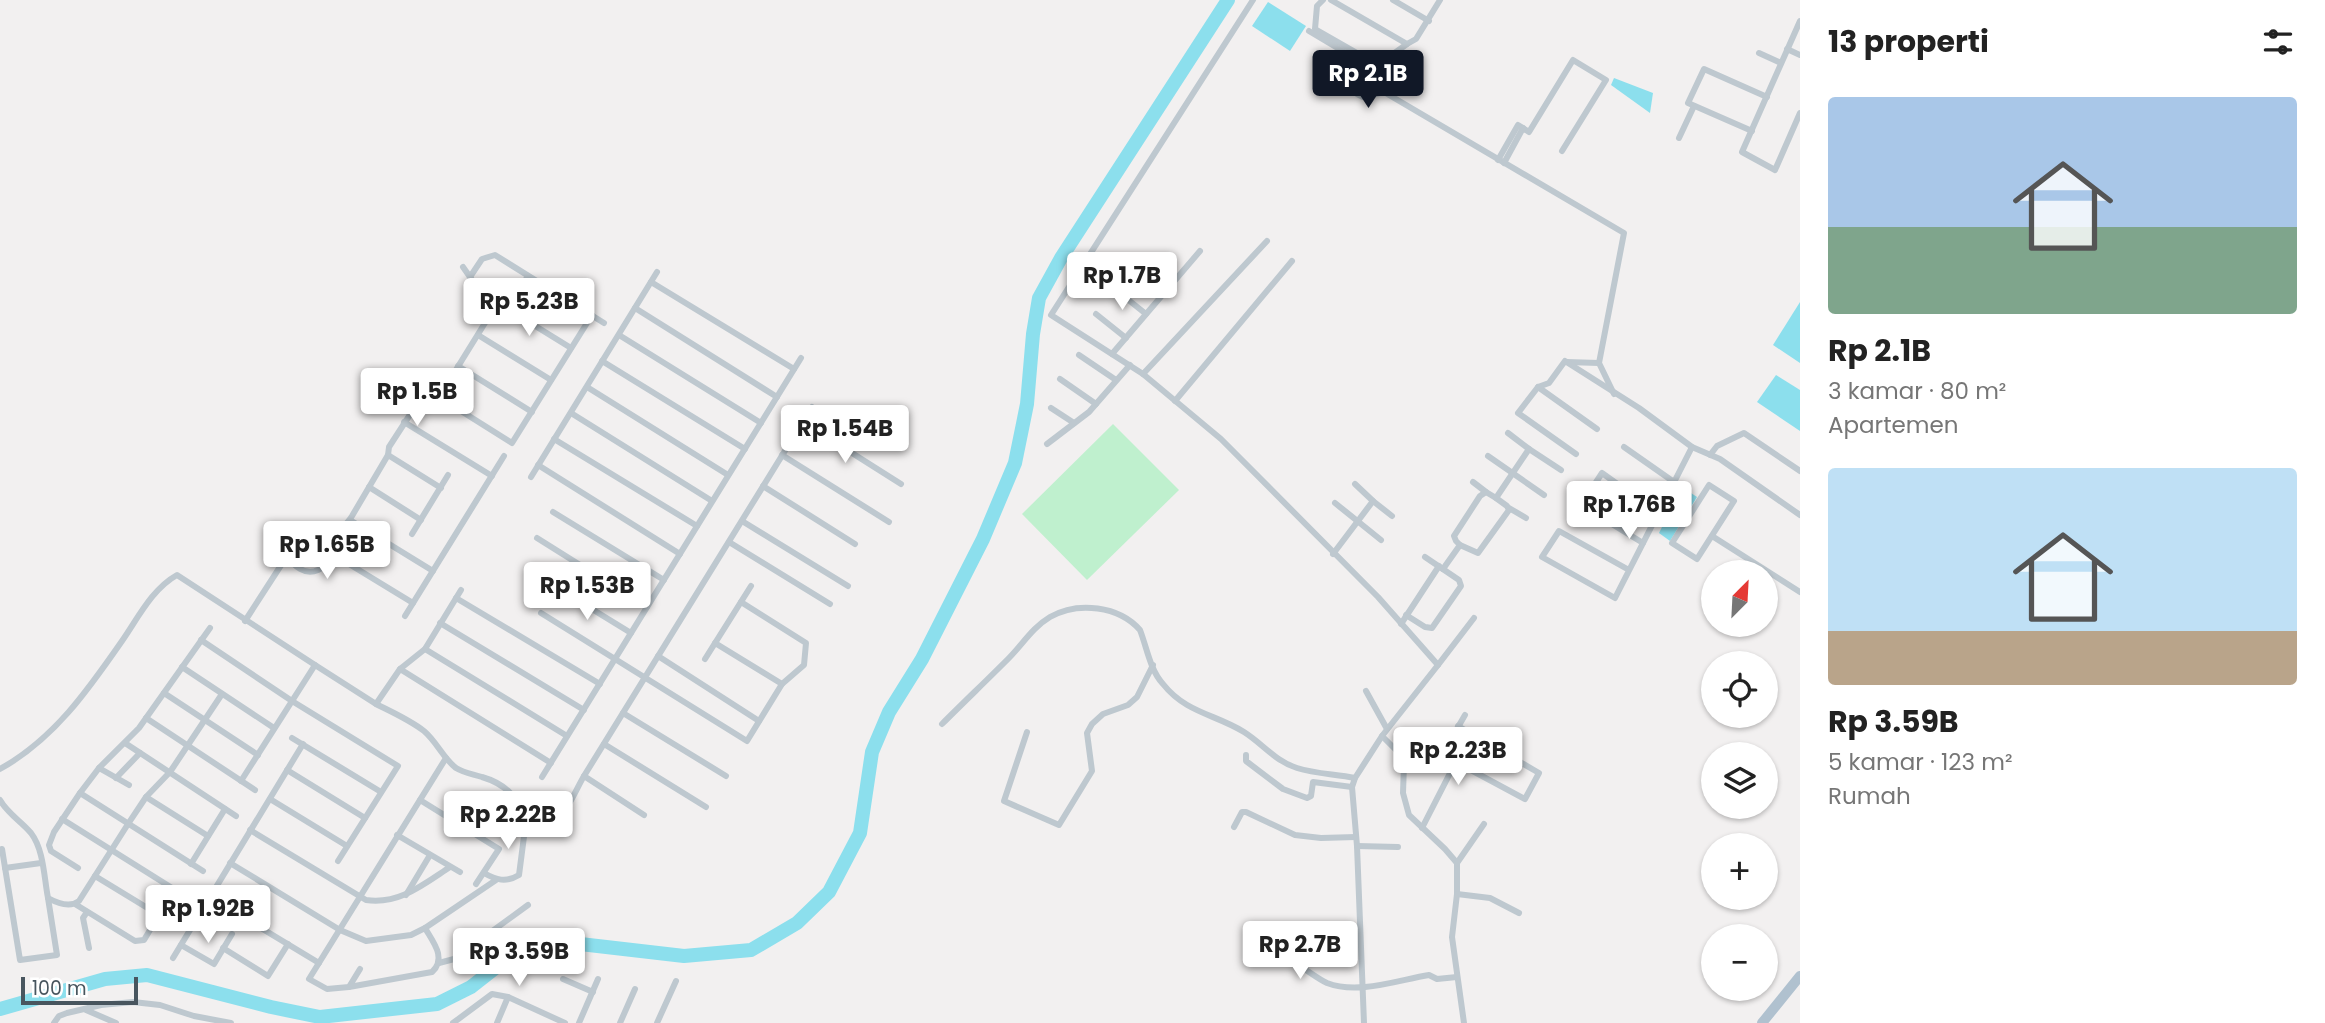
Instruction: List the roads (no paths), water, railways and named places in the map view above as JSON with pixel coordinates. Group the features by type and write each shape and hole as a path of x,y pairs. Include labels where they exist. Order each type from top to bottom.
{"main road":[{"path":"1762,1023 1800,976"}],"street":[{"path":"1253,0 1051,312 1053,317 1143,374 1221,439 1378,597 1438,665"},
{"path":"1322,0 1317,6 1315,29 1374,65 1384,92 1624,233 1599,363 1614,394"},
{"path":"1331,0 1407,44"},
{"path":"1393,0 1429,21"},
{"path":"1384,92 1363,97 1357,94 1374,65 1416,39 1440,0"},
{"path":"1800,21 1742,152 1775,170 1800,113"},
{"path":"1309,31 1374,65"},
{"path":"1787,49 1800,55"},
{"path":"1759,53 1782,63"},
{"path":"1501,161 1523,128 1530,132 1573,60 1606,80 1562,151"},
{"path":"1752,131 1688,103 1704,69 1766,97"},
{"path":"1679,138 1694,106"},
{"path":"1143,374 1266,241"},
{"path":"1112,354 1200,251"},
{"path":"470,277 482,259 495,255 604,323"},
{"path":"1175,401 1292,261"},
{"path":"463,267 493,310"},
{"path":"531,477 657,272"},
{"path":"528,276 509,306 493,310 441,394 442,399 512,443 592,315"},
{"path":"651,282 794,369"},
{"path":"1116,290 1146,314"},
{"path":"509,306 512,311 571,348"},
{"path":"635,308 777,397"},
{"path":"1096,314 1126,338"},
{"path":"478,335 551,380"},
{"path":"619,335 761,423"},
{"path":"1079,355 1116,380"},
{"path":"542,777 802,358"},
{"path":"602,361 744,449"},
{"path":"1565,362 1599,363"},
{"path":"1565,362 1549,383 1538,387 1518,413 1576,454"},
{"path":"1565,362 1639,408 1692,447 1720,459 1800,515"},
{"path":"1047,444 1096,404 1130,365"},
{"path":"458,366 532,412"},
{"path":"1060,379 1096,404"},
{"path":"587,387 728,475"},
{"path":"1538,387 1597,429"},
{"path":"245,621 287,556 292,564 310,572 319,569 328,561 339,531 350,520 404,422 424,393 432,391 441,394"},
{"path":"526,821 546,826 563,816 584,776 812,407"},
{"path":"1051,408 1074,424"},
{"path":"570,413 712,501"},
{"path":"404,422 492,476"},
{"path":"803,422 901,484"},
{"path":"1710,455 1717,446 1744,432 1800,471"},
{"path":"1508,433 1561,470"},
{"path":"554,439 696,526"},
{"path":"1624,447 1674,482"},
{"path":"1629,570 1559,531 1542,557 1615,598 1692,447"},
{"path":"1496,498 1529,449"},
{"path":"388,455 440,488"},
{"path":"782,455 888,522"},
{"path":"405,616 504,456"},
{"path":"1488,456 1544,495"},
{"path":"538,465 680,554"},
{"path":"1643,542 1602,518 1599,510 1585,500 1602,473 1658,513"},
{"path":"412,534 448,475"},
{"path":"1473,482 1526,518"},
{"path":"1355,484 1392,516"},
{"path":"1709,485 1734,501 1712,536 1697,559 1672,542 1709,485"},
{"path":"763,486 855,544"},
{"path":"369,487 421,520"},
{"path":"1486,492 1480,496 1454,536 1460,545 1478,553 1509,508"},
{"path":"1333,554 1373,501"},
{"path":"1335,503 1381,540"},
{"path":"553,512 664,580"},
{"path":"350,520 433,571"},
{"path":"742,521 848,586"},
{"path":"1712,536 1800,592"},
{"path":"537,538 647,607"},
{"path":"729,542 830,604"},
{"path":"1401,624 1460,545"},
{"path":"331,553 413,603"},
{"path":"1406,615 1425,627 1432,628 1461,586 1460,580 1425,557"},
{"path":"0,769 20,758 45,738 73,709 150,600 166,581 177,575 376,704 424,731 458,769 492,780 516,797 526,821 519,875 506,880 496,880 484,873"},
{"path":"705,659 751,586"},
{"path":"556,587 631,634"},
{"path":"376,704 400,669 425,649 461,590"},
{"path":"456,598 600,684"},
{"path":"541,613 747,741 782,684 804,665 806,643 741,602"},
{"path":"942,724 1010,657 1028,635 1050,617 1072,609 1098,608 1134,623 1141,631 1160,682 1178,702 1231,725 1247,734 1275,758 1296,768 1355,778"},
{"path":"1364,1023 1352,787 1387,729 1474,618"},
{"path":"440,623 584,710"},
{"path":"78,868 51,851 49,845 62,819 99,768 146,718 210,628"},
{"path":"201,640 292,701 398,766 338,861"},
{"path":"715,643 782,684"},
{"path":"425,649 568,736"},
{"path":"658,656 759,721"},
{"path":"241,782 315,665"},
{"path":"1027,732 1004,801 1059,825 1092,771 1087,733 1092,724 1103,714 1128,705 1137,697 1153,665"},
{"path":"182,667 274,728"},
{"path":"400,669 551,763"},
{"path":"1366,691 1387,729"},
{"path":"164,692 258,755"},
{"path":"75,904 146,797 170,772 222,694"},
{"path":"623,713 726,776"},
{"path":"1456,762 1525,799 1539,773 1468,737 1454,734 1465,715"},
{"path":"146,718 255,790"},
{"path":"1382,736 1400,754 1404,764 1403,793 1409,816 1446,849 1457,863"},
{"path":"1422,828 1468,737"},
{"path":"292,738 381,792"},
{"path":"125,743 236,816"},
{"path":"173,958 303,744"},
{"path":"604,744 706,807"},
{"path":"116,778 140,753"},
{"path":"1246,755 1246,761 1283,789 1307,798 1311,796 1313,782 1352,787"},
{"path":"446,758 309,979 327,989 432,972 439,963 454,959 528,905"},
{"path":"99,768 129,786"},
{"path":"287,770 365,818"},
{"path":"584,776 644,815"},
{"path":"80,793 203,871"},
{"path":"146,797 208,836"},
{"path":"270,799 347,846"},
{"path":"0,800 5,809 30,832 38,845 57,955 20,960 2,849"},
{"path":"420,800 499,849 476,884"},
{"path":"191,864 225,809"},
{"path":"1234,827 1242,812 1246,812 1295,835 1321,838 1356,837"},
{"path":"62,819 188,898"},
{"path":"1464,1023 1452,937 1457,863 1484,824"},
{"path":"250,830 359,898 376,901 405,896 450,867"},
{"path":"397,835 460,872"},
{"path":"1357,846 1398,848"},
{"path":"405,896 430,855"},
{"path":"5,868 41,863"},
{"path":"230,863 340,930 366,941 411,935 496,880"},
{"path":"95,876 159,915"},
{"path":"48,898 75,904 139,942 144,940 174,890"},
{"path":"1457,894 1490,898 1519,913"},
{"path":"210,897 319,963"},
{"path":"87,912 83,918 89,948"},
{"path":"425,928 437,948 439,963"},
{"path":"181,945 214,964 232,934"},
{"path":"1251,940 1266,951 1305,968 1327,982 1361,988 1429,975 1437,979 1457,976"},
{"path":"223,948 268,976 288,944"},
{"path":"349,987 360,969"},
{"path":"563,979 593,992"},
{"path":"579,1023 598,979"},
{"path":"657,1023 676,981"},
{"path":"620,1023 635,989"},
{"path":"453,1023 492,994 508,997 565,1023"},
{"path":"497,1023 508,997"},
{"path":"54,1023 59,1016 118,1003 148,1003 193,1020 231,1023"},
{"path":"84,1009 116,1023"},
{"path":"540,1023 543,1014"}],"water":[{"path":"1268,2 1306,26 1290,51 1252,26"},
{"path":"1614,78 1653,93 1650,113 1611,85"},
{"path":"1800,302 1800,363 1773,345"},
{"path":"1776,375 1800,390 1800,431 1757,402"},
{"path":"1682,487 1697,497 1670,541 1659,533"}],"waterway":[{"path":"0,1009 105,979 147,975 320,1017 437,1004 471,987 527,943 563,942 684,956 751,950 797,923 829,892 860,833 872,752 889,712 922,659 983,539 1015,463 1027,404 1039,298 1061,258 1228,0"}]}
